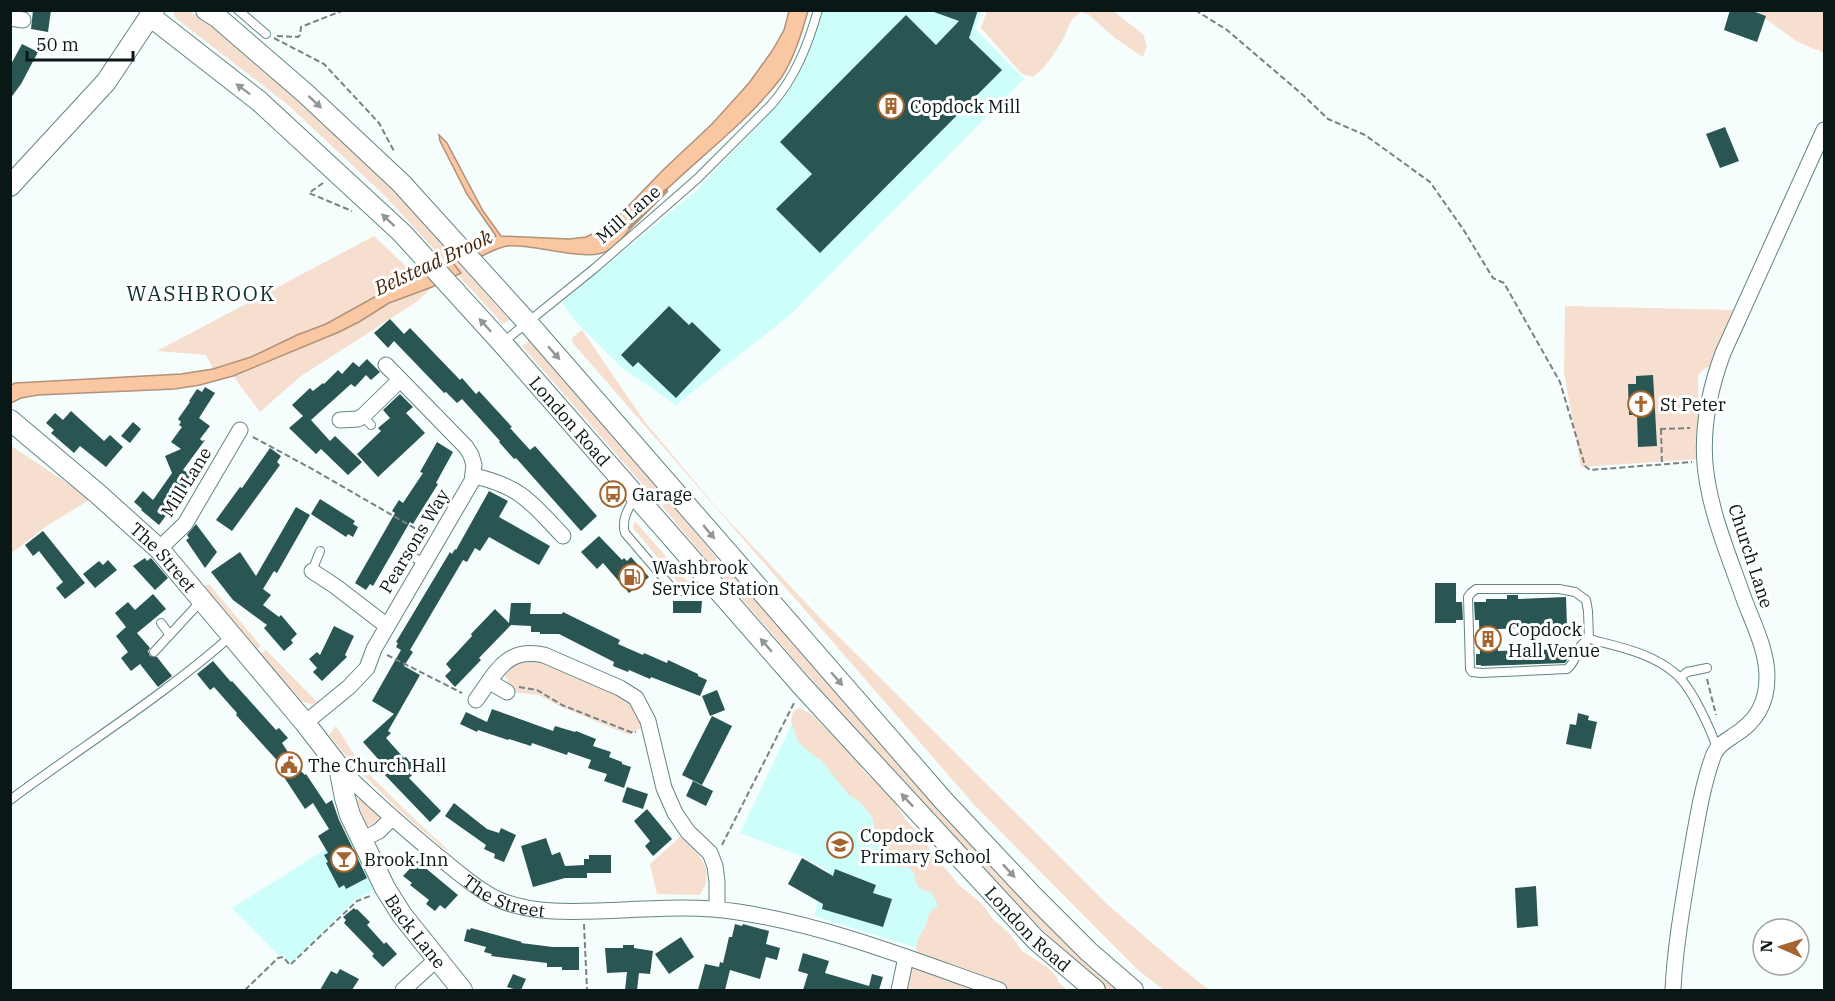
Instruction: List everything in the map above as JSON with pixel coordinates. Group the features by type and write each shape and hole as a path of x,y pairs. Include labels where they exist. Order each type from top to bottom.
{"street":[{"name":"London Road","path":"206,10 306,93 401,183 527,322 943,800 1032,895 1133,990"},
{"name":"London Road","path":"149,12 259,101 393,225 502,343 802,686 1036,940 1095,990"},
{"path":"10,186 106,82 149,12"},
{"name":"Church Lane","path":"1715,741 1742,731 1757,716 1765,700 1767,669 1711,497 1705,462 1706,427 1713,380 1723,353 1824,130"},
{"path":"386,365 466,447 473,459 474,476 495,481 520,493 563,536"},
{"path":"340,420 367,420 400,380"},
{"name":"The Street","path":"10,420 159,549 339,767 392,818 469,881 495,897 506,902 550,911 689,908 717,909 755,915 848,936 999,990"},
{"name":"Mill Lane","path":"159,549 184,524 240,430"},
{"name":"Pearsons Way","path":"305,723 350,687 367,668 417,560 436,540 474,476"},
{"name":"Pearsons Way","path":"312,571 387,626"},
{"path":"476,700 499,688 504,664 512,656 532,652 620,688 636,698 646,714 664,788 675,813 688,832 710,853 716,874 717,909"},
{"path":"1673,990 1682,909 1697,819 1715,741"},
{"name":"Back Lane","path":"339,767 345,798 361,840 385,888 407,922 462,990"},
{"path":"361,840 379,831 392,818"},
{"path":"899,990 906,957"},
{"path":"403,990 437,959"}],"lane":[{"path":"238,10 266,34"},
{"name":"Mill Lane","path":"502,343 595,268 697,179 771,105 802,59 818,10"},
{"path":"635,495 624,521 625,533 672,588 680,591 712,584"},
{"path":"312,571 320,551"},
{"path":"1589,639 1586,600 1575,592 1558,589 1476,589 1468,597 1470,669 1472,672 1481,674 1567,669 1572,664 1580,644 1589,639 1630,650 1656,665 1667,667 1680,678 1695,701 1715,741"},
{"path":"154,652 202,600"},
{"path":"160,623 170,635"},
{"path":"10,800 167,689 232,635"},
{"path":"1680,678 1688,672 1706,668"}],"path":[{"path":"266,34 298,37 301,27 344,10"},
{"path":"1195,10 1227,30 1328,118 1365,135 1430,182 1463,229 1493,278 1504,283 1542,348 1560,382 1585,466 1590,470 1705,462"},
{"path":"266,34 324,64 379,123 396,153"},
{"path":"1662,465 1660,429 1706,427"},
{"path":"240,430 436,540"},
{"path":"374,649 476,700"},
{"path":"1706,668 1719,729 1715,741"},
{"path":"710,853 720,848 802,686"},
{"path":"499,688 520,687 537,690 562,705 633,733 650,730"},
{"path":"245,990 278,958 283,957 290,965 357,901 385,888"},
{"path":"583,911 587,990"}],"shaded area":[{"path":"789,11 808,11 794,54 781,78 766,97 658,198 614,246 602,253 582,255 507,246 491,251 466,264 458,255 496,236 467,194 439,135 447,143 483,211 501,236 569,239 586,237 609,226 712,124 749,83 784,30"},
{"path":"821,11 981,11 975,29 1024,79 790,315 676,405 620,366 574,320 562,302 694,193 785,97 807,51"},
{"path":"987,11 1113,11 1143,34 1147,46 1143,57 1115,38 1089,15 1081,12 1072,21 1050,60 1033,77 1022,74 981,28"},
{"path":"1755,11 1824,11 1824,53 1796,41"},
{"path":"174,12 190,12 206,19 297,98 397,190 512,319 503,324 385,196 287,104 174,17"},
{"path":"374,236 419,279 380,294 326,324 251,357 213,369 206,355 157,351"},
{"path":"453,263 461,273 389,303 339,332 233,376 175,389 38,395 21,398 11,403 11,385 15,383 181,374 213,369 251,357 326,324 380,294"},
{"path":"432,287 418,301 301,376 260,412 233,376 339,332 389,303"},
{"path":"1565,306 1736,310 1710,367 1705,368 1698,375 1699,459 1581,467 1564,373"},
{"path":"582,330 645,422 717,508 821,619 1107,904 1209,990 1164,990 1138,970 977,808 572,342 573,337"},
{"path":"531,340 659,487 651,494 522,346"},
{"path":"10,445 91,499 45,527 13,552 10,550"},
{"path":"669,501 717,558 711,565 662,506"},
{"path":"635,521 688,582 678,582 633,528"},
{"path":"728,567 1123,990 1107,990 1075,963 918,802 720,574"},
{"path":"209,584 261,646 257,649 204,586"},
{"path":"266,650 318,703 300,701 261,654"},
{"path":"533,658 624,697 637,711 643,727 629,735 559,706 539,695 511,692 505,675 515,662"},
{"path":"798,708 816,718 834,733 860,762 863,770 886,789 906,820 924,838 936,861 959,885 982,904 993,919 1010,934 1022,951 1047,967 1067,990 902,990 908,969 918,962 916,949 918,940 925,929 929,914 937,907 937,903 932,893 920,889 909,867 895,867 888,863 878,843 872,816 860,802 849,795 821,760 798,742 791,721 793,712"},
{"name":"Copdock Primary School","path":"797,713 939,881 943,956 814,916 828,870 801,856 740,833"},
{"path":"336,726 362,767 449,853 401,812 356,768 329,735"},
{"path":"361,797 379,812 379,818 373,825 367,825 357,801"},
{"path":"353,832 377,889 355,900 291,963 283,955 280,957 232,908"},
{"path":"680,837 703,862 707,875 705,885 700,895 657,894 650,864"}],"building":[{"path":"33,10 51,10 48,32 31,29"},
{"name":"Copdock Mill","path":"934,10 978,10 969,38 1002,70 820,253 776,209 812,174 780,142 906,15 936,45 959,21 934,12"},
{"path":"1730,10 1750,10 1766,16 1757,42 1724,30"},
{"path":"22,44 38,52 10,99 10,66"},
{"path":"1725,127 1739,161 1720,168 1706,134"},
{"path":"669,306 689,325 692,322 721,350 676,398 638,362 633,367 621,355"},
{"path":"390,319 404,334 410,328 460,380 462,378 476,394 479,391 530,450 535,446 597,516 581,531 462,399 457,403 446,392 444,393 394,341 388,348 374,333"},
{"path":"367,359 380,372 371,380 366,375 355,387 351,384 311,420 330,441 335,436 362,462 348,475 321,449 316,454 289,428 303,416 292,405 310,388 313,391 324,384 338,370 342,374 353,362 359,367"},
{"name":"St Peter","path":"1653,375 1657,446 1638,447 1637,415 1629,415 1628,384 1636,384 1636,376"},
{"path":"205,387 215,393 199,418 210,426 200,439 205,440 183,470 194,477 181,495 173,489 179,498 159,525 134,502 143,491 153,500 172,473 165,456 181,449 171,442 182,427 178,419 197,389 202,392"},
{"path":"400,394 413,407 406,413 425,433 378,477 357,454 381,431 378,428 390,418 383,410"},
{"path":"71,411 104,441 110,435 123,447 106,467 80,446 74,453 51,433 54,430 46,423 55,413 63,420"},
{"path":"133,422 141,429 130,443 121,436"},
{"path":"437,442 453,452 436,483 438,484 413,524 410,522 373,586 370,584 366,590 355,583 395,513 392,511 399,500 403,503 423,473 420,472"},
{"path":"270,448 281,456 277,462 280,465 232,531 216,520"},
{"path":"489,491 508,501 499,517 550,546 539,565 489,537 480,551 475,548 467,562 463,560 410,650 413,652 404,666 420,675 388,731 391,733 386,738 404,758 406,757 410,762 412,760 419,768 409,778 441,811 430,822 382,772 386,768 363,742 394,714 372,701 401,650 396,647 398,643 396,642 450,552 452,554 456,550"},
{"path":"320,499 355,521 353,524 358,527 353,537 348,534 346,537 311,514"},
{"path":"296,507 310,515 277,573 274,571 263,589 271,595 263,605 279,617 281,615 297,634 291,640 293,643 284,651 264,628 267,625 233,600 211,572 240,552 256,576"},
{"path":"196,524 217,552 205,568 186,540 189,538 187,535"},
{"path":"43,531 85,583 65,599 56,588 63,582 39,551 33,556 25,545"},
{"path":"599,536 622,560 624,558 627,561 631,557 649,577 629,593 603,563 597,569 581,552"},
{"path":"145,558 147,561 151,558 168,578 155,590 133,566"},
{"path":"108,560 117,570 95,588 83,574 99,561 103,565"},
{"path":"1435,583 1456,583 1456,602 1462,602 1463,620 1456,620 1456,623 1435,623"},
{"path":"153,594 166,609 137,633 150,648 148,651 150,656 157,657 172,676 158,687 140,664 131,671 121,658 128,652 116,636 126,627 115,613 128,602 135,610"},
{"name":"Copdock Hall Venue","path":"1507,595 1518,595 1518,599 1566,597 1567,627 1497,629 1498,651 1567,649 1568,659 1565,663 1476,665 1476,654 1480,654 1479,620 1475,620 1474,602 1486,602 1486,599 1507,599"},
{"path":"673,601 702,601 701,613 673,613"},
{"path":"511,603 531,603 530,614 562,614 563,612 620,640 618,644 667,663 668,660 698,674 707,680 700,696 651,677 650,679 613,666 614,662 559,634 540,634 540,632 531,632 531,626 511,625 455,687 445,676 451,670 446,664 495,609 509,623"},
{"path":"334,626 354,636 345,655 347,657 322,681 313,672 317,668 309,659 317,652 320,655"},
{"path":"213,661 276,730 279,728 288,738 282,743 326,804 332,800 339,820 367,878 346,889 344,885 339,888 326,863 328,862 324,855 328,853 318,836 329,829 313,803 305,809 280,771 284,768 214,687 210,690 197,674"},
{"path":"717,690 725,710 710,716 702,696"},
{"path":"492,709 553,731 555,726 596,739 593,746 611,752 609,757 631,767 624,788 604,781 607,774 588,768 591,760 568,752 567,755 532,743 531,746 478,730 477,732 460,724 466,712 487,722"},
{"path":"1578,713 1589,716 1588,720 1597,722 1591,749 1566,744 1570,724 1576,725"},
{"path":"712,716 732,726 702,785 682,775"},
{"path":"693,781 713,791 706,806 686,796"},
{"path":"627,787 648,794 643,809 622,802"},
{"path":"454,803 487,829 499,833 501,828 516,835 504,862 494,858 495,854 484,849 486,845 445,816"},
{"path":"647,809 672,839 653,856 645,846 650,841 634,821"},
{"path":"546,838 552,855 560,852 565,866 584,865 584,859 589,859 589,855 611,855 611,873 587,873 587,878 565,878 533,887 521,846"},
{"path":"802,858 833,876 835,869 876,885 873,893 892,899 883,927 822,909 823,904 788,884"},
{"path":"417,861 458,895 445,909 440,905 435,911 426,904 429,900 410,885 412,883 403,876"},
{"path":"1536,886 1538,926 1517,928 1515,888"},
{"path":"354,908 370,922 367,925 384,944 386,942 397,954 383,967 372,956 374,954 344,923 346,920 343,917"},
{"path":"735,924 769,931 766,944 780,948 777,960 766,957 760,979 730,970 725,990 698,990 705,964 719,967 720,962 723,963 729,937 732,937"},
{"path":"471,928 521,943 579,947 579,970 562,970 562,967 547,967 547,963 491,956 492,954 484,952 486,947 464,941 467,929"},
{"path":"681,937 694,957 669,974 655,954"},
{"path":"623,945 634,945 634,948 653,951 650,974 639,973 637,990 625,990 627,972 607,973 605,948 623,948"},
{"path":"803,953 829,961 825,973 869,986 872,974 883,977 879,990 803,990 808,974 798,971"},
{"path":"340,969 359,979 352,990 320,990 331,971 337,974"},
{"path":"513,974 526,979 521,990 507,987"}],"waterway":[{"name":"Belstead Brook","path":"630,227 666,191"}],"place":[{"name":"Copdock Mill","path":"891,106"},
{"name":"St Peter","path":"1641,404"},
{"name":"Garage","path":"613,494"},
{"name":"Washbrook Service Station","path":"632,577"},
{"name":"Copdock Hall Venue","path":"1488,639"},
{"name":"The Church Hall","path":"289,765"},
{"name":"Copdock Primary School","path":"840,845"},
{"name":"Brook Inn","path":"344,859"}],"district":[{"name":"WASHBROOK","path":"201,293"}]}
